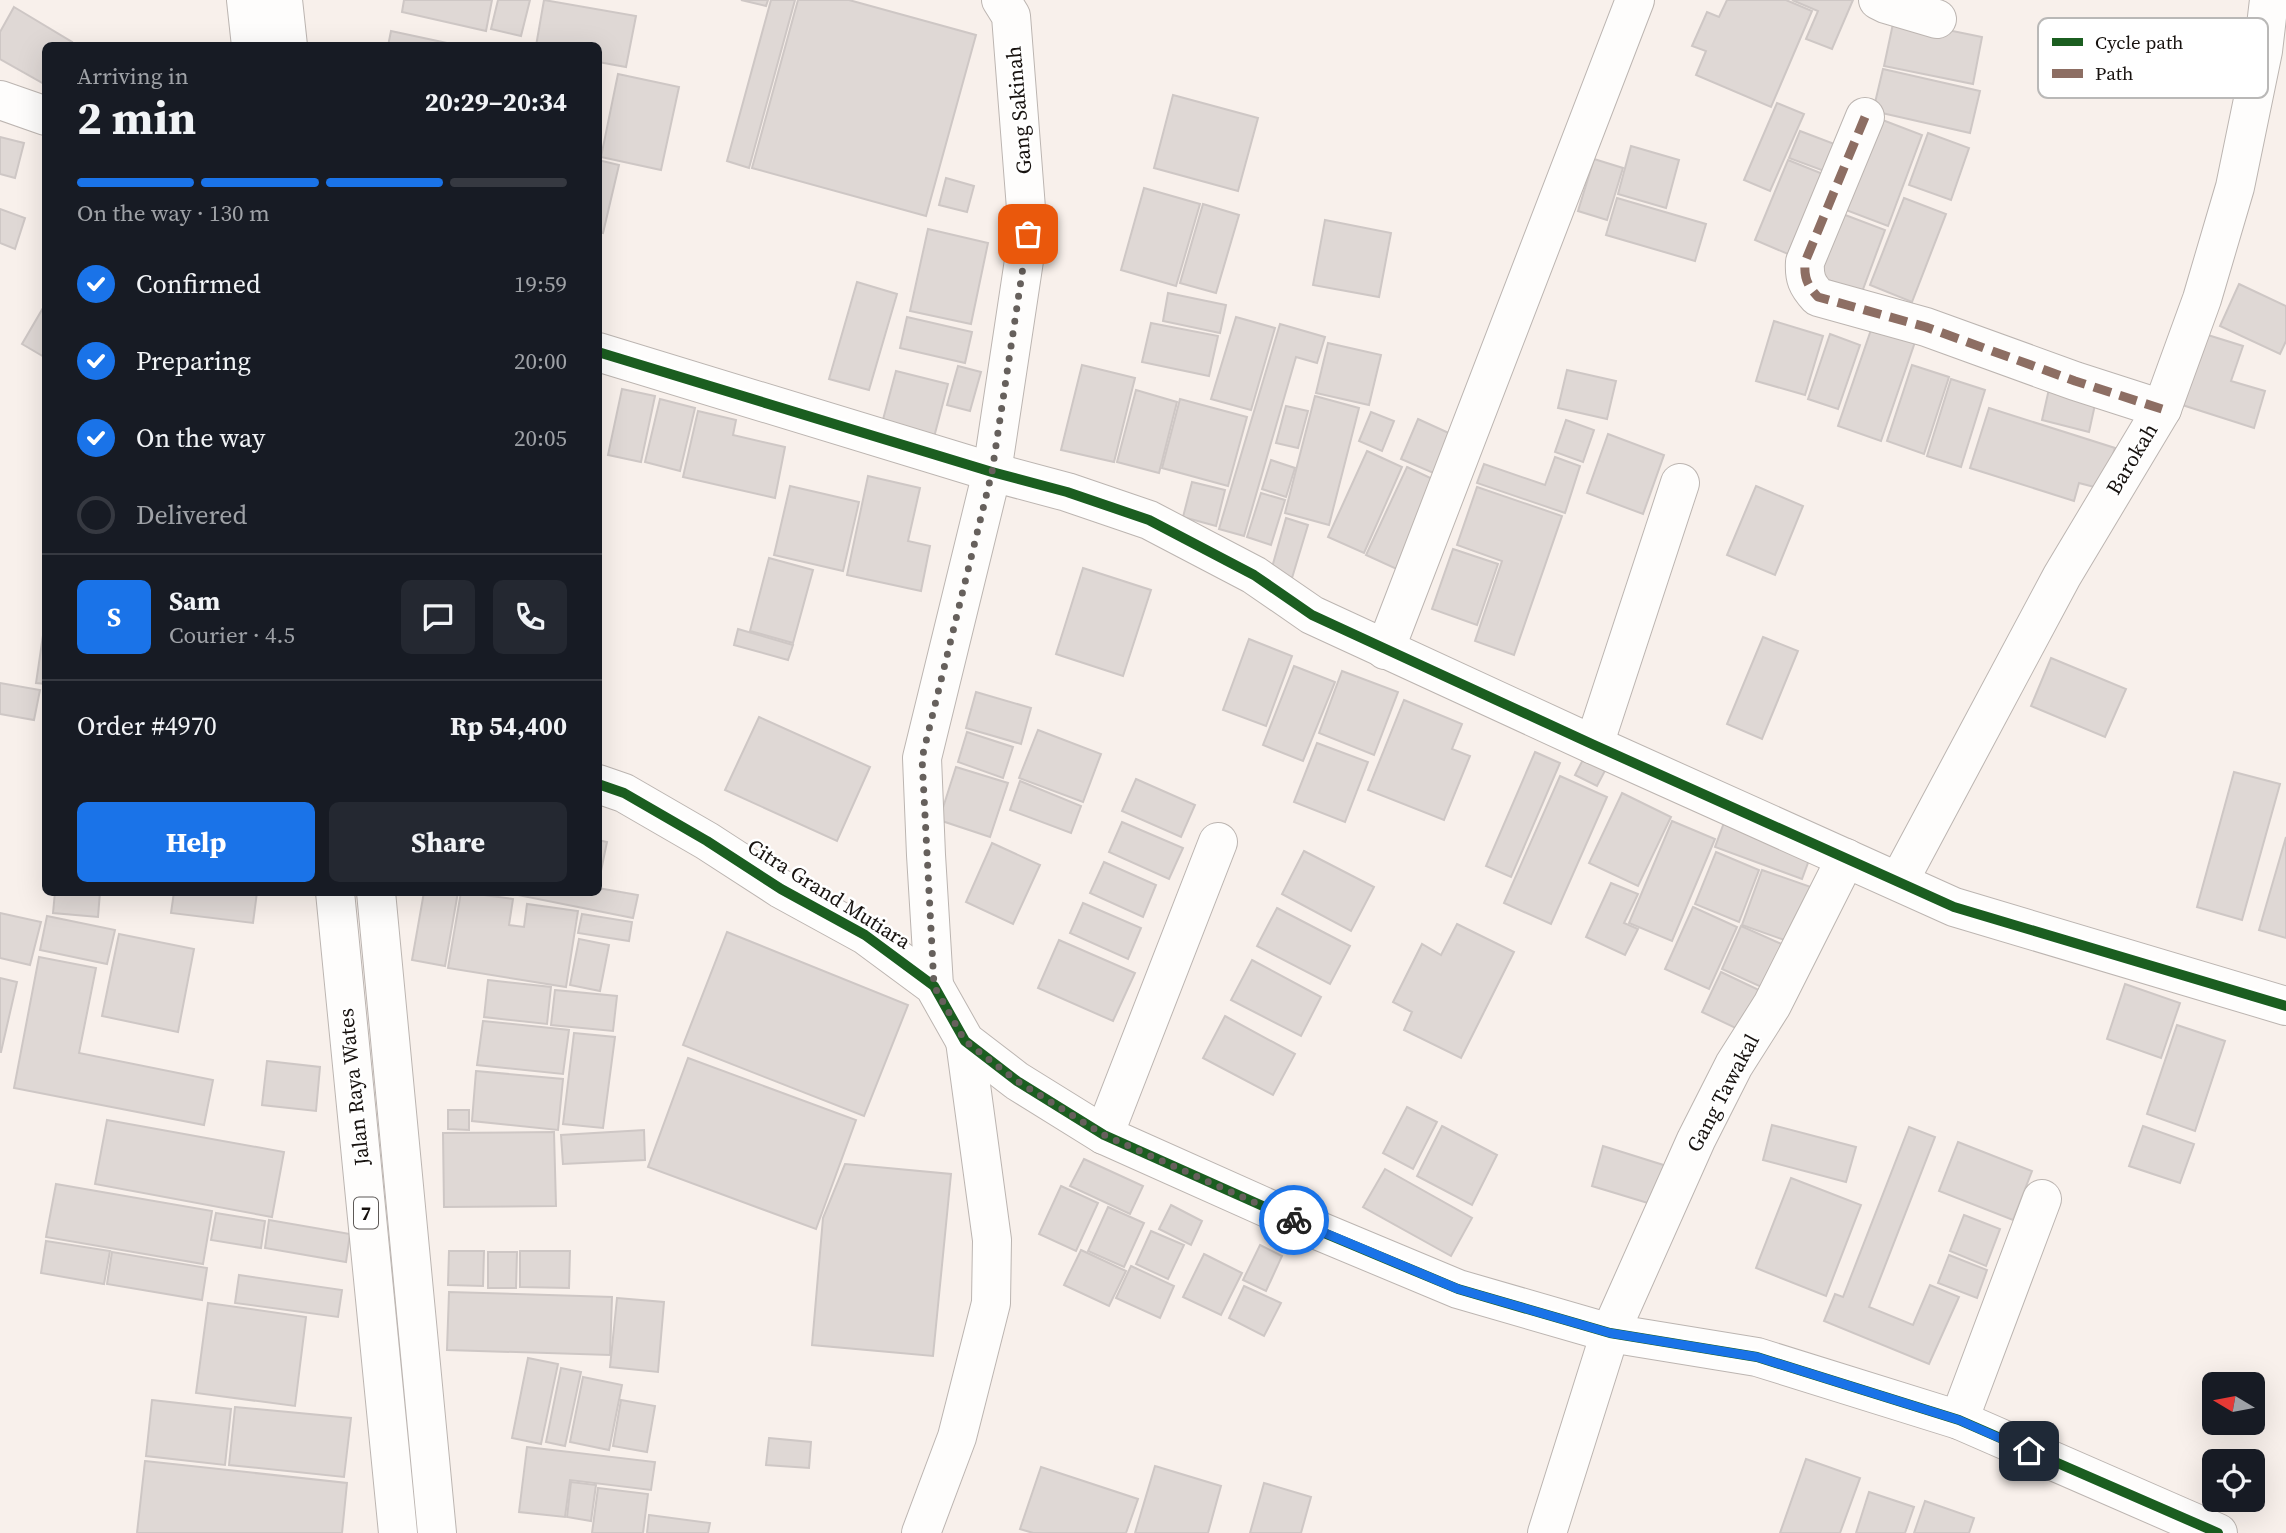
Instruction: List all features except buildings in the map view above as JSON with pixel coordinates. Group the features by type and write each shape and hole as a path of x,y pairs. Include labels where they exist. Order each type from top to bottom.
{"main road":[{"path":"246,0 251,42"},
{"path":"284,0 288,42"},
{"path":"1385,650 1635,0"},
{"path":"1878,0 1937,19"},
{"name":"Barokah","path":"2267,18 2269,0"},
{"name":"Gang Sakinah","path":"934,986 922,758 992,472 1028,234 1009,5"},
{"name":"Barokah","path":"1899,881 2062,576 2162,409 2202,299 2235,187 2253,98"},
{"path":"0,100 42,115"},
{"path":"1864,117 1805,262 1804,277 1818,297 1926,327 1989,352 2162,409"},
{"path":"602,353 992,472 1067,492 1149,520 1254,575 1312,615 1594,746 1954,907 2286,1006"},
{"path":"1594,746 1680,483"},
{"name":"Citra Grand Mutiara","path":"602,785 624,793 707,841 781,889 865,934 934,986 965,1041 1017,1081 1104,1135 1312,1228 1458,1289 1610,1333 1757,1357 1959,1420 2218,1533"},
{"path":"1104,1135 1218,842"},
{"name":"Gang Tawakal","path":"1550,1532 1610,1333 1734,1065 1772,1005 1846,858"},
{"name":"Jalan Raya Wates","path":"335,896 398,1533"},
{"name":"Jalan Raya Wates","path":"376,896 438,1533"},
{"path":"921,1533 957,1437 992,1303 992,1240 965,1041"},
{"path":"1959,1420 2042,1199"}],"marked path":[{"path":"1865,117 1805,262 1807,281 1818,297 1926,327 2075,381 2162,409"}],"cycle path":[{"path":"602,353 992,472 1067,492 1149,520 1254,575 1312,615 1954,907 2286,1006"},
{"path":"602,785 624,793 707,841 781,889 865,935 934,986 965,1041 1017,1081 1104,1135 1312,1228 1458,1289 1610,1333 1757,1357 1959,1420 2218,1533"}],"way so far":[{"path":"1028,234 992,472 922,758 934,986 965,1041 1017,1081 1104,1135 1294,1220"}],"route":[{"path":"1294,1220 1458,1289 1610,1333 1757,1357 1959,1420 2029,1451"}]}
